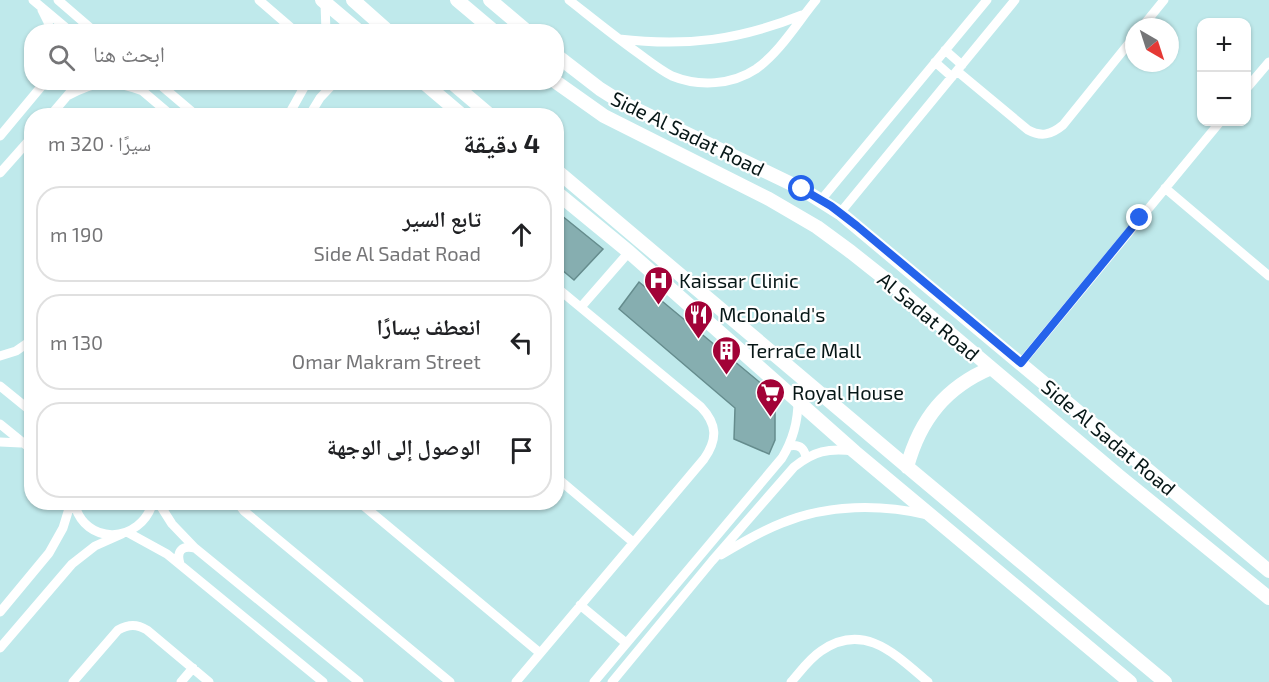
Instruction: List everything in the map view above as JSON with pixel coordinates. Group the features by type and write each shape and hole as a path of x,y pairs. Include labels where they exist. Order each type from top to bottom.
{"main road":[{"path":"353,0 380,24"},
{"path":"457,0 486,24"},
{"path":"490,0 518,24"},
{"path":"324,1 351,24"},
{"name":"Side Al Sadat Road","path":"564,61 619,101 822,200 907,268 1269,570"},
{"name":"Al Sadat Road","path":"564,88 604,116 769,199 842,245 899,290 1119,476 1267,594"},
{"path":"432,90 454,108"},
{"path":"460,90 482,108"},
{"path":"703,167 729,153"},
{"path":"564,178 1165,682"},
{"path":"564,199 629,252 855,452 1130,682"},
{"path":"899,290 907,268"},
{"path":"724,312 739,349"},
{"path":"907,466 920,431 938,405 960,384 991,368"},
{"path":"1083,642 1097,625"}],"street":[{"path":"58,0 84,24"},
{"path":"259,0 287,24"},
{"path":"569,0 656,67 688,81 706,83 740,77 756,69 775,52 816,0"},
{"path":"822,200 987,0"},
{"path":"840,213 1015,0"},
{"path":"1149,18 1164,0"},
{"path":"324,1 325,24"},
{"path":"36,2 48,24"},
{"path":"36,2 62,24"},
{"path":"618,39 645,42 700,42 753,32 804,14"},
{"path":"935,62 957,71 1028,130 1046,135 1063,125 1125,48"},
{"path":"945,50 957,71"},
{"path":"1251,84 1269,62"},
{"path":"0,136 38,90"},
{"path":"57,108 72,90"},
{"path":"67,96 79,90"},
{"path":"166,90 188,108"},
{"path":"292,108 303,90"},
{"path":"314,108 328,90"},
{"path":"143,91 162,108"},
{"path":"1021,363 1217,126"},
{"path":"0,173 24,146"},
{"path":"1165,188 1269,276"},
{"path":"581,307 629,252"},
{"path":"516,682 704,459 711,449 714,438 709,415 701,406 564,293"},
{"path":"0,356 16,351 24,346"},
{"path":"0,386 24,406"},
{"path":"594,682 782,458 795,432 798,401"},
{"path":"0,424 23,443"},
{"path":"0,442 23,443"},
{"path":"789,446 801,447 806,458"},
{"path":"615,680 712,561 794,467 806,458 822,451 855,452"},
{"path":"564,484 633,543"},
{"path":"712,561 761,533 784,522 807,515 857,507 883,507 932,516"},
{"path":"0,612 49,553 70,510"},
{"path":"76,510 90,527 105,534 125,533 153,545 180,564 323,682"},
{"path":"0,648 72,564 95,546 141,524 147,518 150,510"},
{"path":"163,510 172,524 195,548 359,682"},
{"path":"245,510 450,682"},
{"path":"369,510 540,653"},
{"path":"180,564 178,557 181,550 188,546 195,548"},
{"path":"580,605 626,643"},
{"path":"649,616 660,625"},
{"path":"73,682 118,630 133,625 147,630 210,682"},
{"path":"791,682 819,652 832,644 847,640 860,640 885,647 928,682"},
{"path":"181,682 193,668"},
{"path":"1113,668 1119,682"}],"building":[{"path":"564,217 603,249 574,280 564,272"},
{"name":"TerraCe Mall","path":"639,282 775,395 775,440 769,454 734,439 735,408 619,309"}],"place":[{"name":"Kaissar Clinic","path":"658,306"},
{"name":"McDonald's","path":"698,340"},
{"name":"TerraCe Mall","path":"726,376"},
{"name":"Royal House","path":"771,418"}],"route":[{"path":"802,189 831,206 857,226 1021,363 1140,218"}]}
